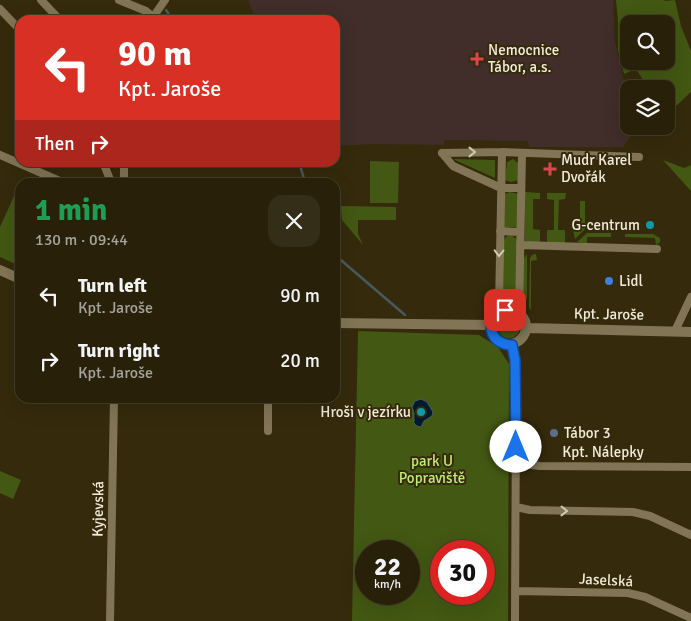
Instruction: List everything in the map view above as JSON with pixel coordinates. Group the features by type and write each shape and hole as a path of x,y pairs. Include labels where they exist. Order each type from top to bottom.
{"street":[{"path":"42,0 56,15"},
{"path":"119,0 140,9 148,15"},
{"path":"154,15 165,0"},
{"path":"0,9 15,25"},
{"path":"497,315 505,310 519,313 526,322 522,339 512,345 501,343 492,331 491,325 497,315 499,306 502,152"},
{"path":"521,188 501,188 453,166 442,153 502,152 639,157"},
{"path":"519,313 522,153"},
{"path":"0,155 15,162"},
{"path":"28,167 53,178"},
{"path":"500,231 520,232"},
{"path":"520,245 657,249"},
{"path":"0,270 15,277"},
{"path":"675,331 691,297"},
{"path":"340,323 491,325"},
{"name":"Kpt. Jaroše","path":"526,328 691,332"},
{"path":"512,345 515,360 515,621"},
{"name":"Kyjevská","path":"110,621 114,403"},
{"path":"268,403 268,431"},
{"name":"Kpt. Nálepky","path":"516,463 540,466 691,467"},
{"path":"516,507 530,510 633,512 650,516 691,535"},
{"name":"Jaselská","path":"515,591 628,593 645,597 691,618"}],"shaded area":[{"name":"Nemocnice Tábor, a.s.","path":"248,0 613,0 615,41 620,70 624,80 620,80 620,135 631,135 623,147 529,147 528,141 444,140 444,145 374,144 340,146 340,15 254,15"}],"green space":[{"path":"616,0 675,0 681,26 691,51 691,92 675,107 675,80 643,80 637,70 675,70 675,15 620,15 620,58"},
{"path":"623,70 634,70 624,74"},
{"path":"513,159 518,163 519,180 511,182 505,180 507,162"},
{"path":"455,160 495,160 495,178"},
{"path":"663,160 684,168 691,165 691,191"},
{"path":"370,161 399,162 398,203 370,203"},
{"path":"510,192 518,194 518,227 504,227 505,194"},
{"path":"525,192 540,193 540,199 533,199 533,229 540,230 540,243 525,243"},
{"path":"547,193 566,193 565,199 559,200 558,230 565,230 565,244 547,243 547,230 554,230 554,200 547,199"},
{"path":"15,194 15,264 0,257 0,227"},
{"path":"580,201 585,201 585,229 575,239 573,230 580,230"},
{"path":"341,206 396,207 396,220 358,220 358,234 363,245 342,220"},
{"path":"587,233 611,233 611,237 587,237 587,244 577,242"},
{"path":"625,234 653,234 660,238 660,242 656,245 655,238 625,237"},
{"path":"511,235 518,240 517,299 503,299 504,240 507,236"},
{"path":"527,254 527,299 523,299 523,260"},
{"path":"536,254 537,260 531,261 531,310 529,308 530,258"},
{"path":"505,316 513,316 520,323 520,331 513,338 505,338 498,331 498,323"},
{"name":"park U Popraviště","path":"358,331 479,335 498,347 509,364 508,621 352,621"},
{"path":"0,471 21,480 13,499 0,493"}],"water":[{"path":"421,399 427,402 433,412 432,416 424,421 421,427 414,423 412,407 415,401"}],"waterway":[{"path":"166,10 170,15"},
{"path":"300,167 304,178"},
{"path":"340,259 405,315"}],"place":[{"name":"Nemocnice Tábor, a.s.","path":"477,59"},
{"name":"Mudr Karel Dvořák","path":"550,169"},
{"name":"G-centrum","path":"650,225"},
{"name":"Lidl","path":"609,281"},
{"name":"Hroši v jezírku","path":"421,412"},
{"name":"Tábor 3","path":"554,433"}],"route":[{"path":"505,310 494,318 491,325 497,340 506,345 512,345 515,360 516,447"}]}
